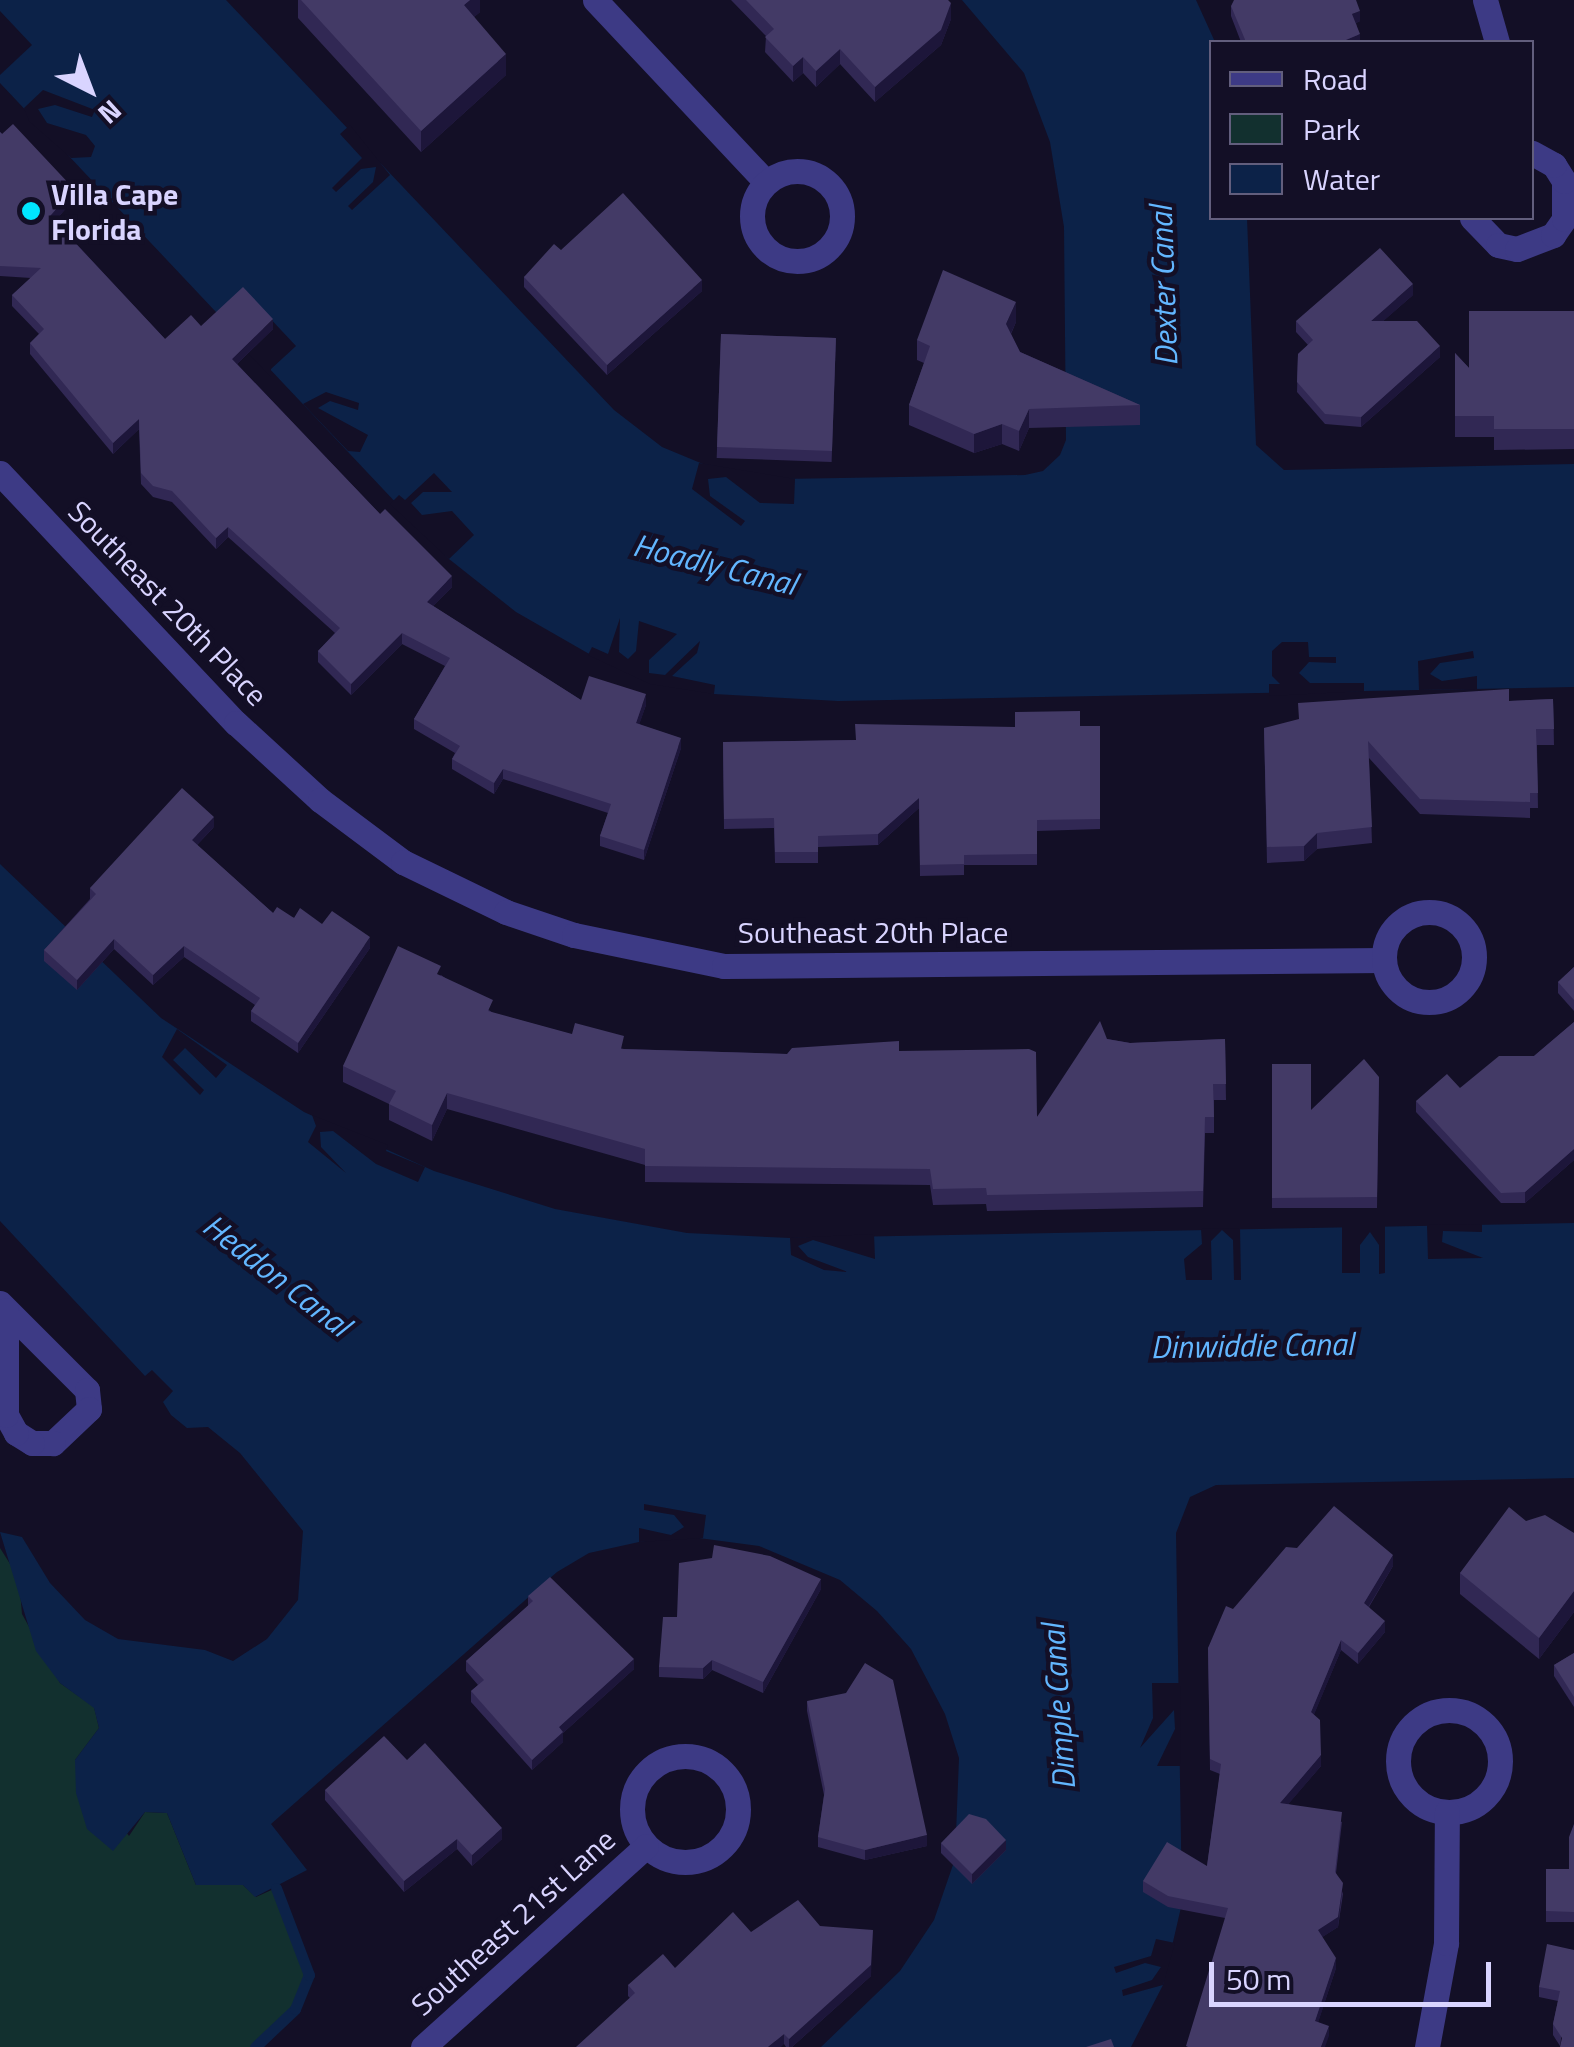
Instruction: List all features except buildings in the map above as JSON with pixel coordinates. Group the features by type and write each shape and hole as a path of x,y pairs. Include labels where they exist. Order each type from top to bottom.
{"street":[{"path":"595,0 766,182"},
{"path":"1484,0 1496,40"},
{"path":"1473,220 1482,234 1517,250 1552,235 1564,219 1564,181 1554,165 1534,154"},
{"name":"Southeast 20th Place","path":"0,473 236,722 320,800 403,862 506,912 574,935 724,966 1384,960"},
{"path":"3,1307 87,1390 89,1409 74,1430 53,1443 32,1443 6,1415 3,1307"},
{"path":"1454,1710 1486,1724 1500,1750 1500,1768 1488,1794 1447,1812 1416,1800 1398,1765 1412,1725 1454,1710"},
{"name":"Southeast 21st Lane","path":"690,1756 720,1768 738,1796 739,1812 720,1850 680,1862 646,1846 634,1824 632,1798 644,1775 664,1759 690,1756"},
{"path":"1426,2047 1446,1943 1447,1812"},
{"name":"Southeast 21st Lane","path":"423,2047 646,1846"}],"green space":[{"path":"0,1548 19,1578 22,1614 60,1683 94,1707 99,1728 75,1760 129,1836 145,1812 167,1813 196,1885 243,1885 256,1897 276,1888 309,1975 295,2009 255,2047 0,2047"}],"water":[{"path":"0,0 226,0 614,410 662,447 703,464 782,479 1025,475 1043,471 1060,455 1066,440 1064,227 1050,142 1024,73 962,0 1196,0 1214,40 1209,40 1209,220 1247,220 1256,445 1284,470 1574,464 1574,687 838,701 714,694 598,659 516,612 449,559 0,83"},
{"path":"0,864 161,1018 304,1112 434,1171 555,1209 687,1233 790,1238 1574,1223 1574,1478 1216,1485 1190,1497 1176,1533 1182,1903 1163,1985 1131,2047 821,2047 900,1971 934,1920 955,1859 959,1758 945,1714 911,1649 877,1611 840,1580 759,1546 684,1536 589,1553 557,1572 271,1824 307,1870 255,1897 243,1885 196,1885 167,1813 145,1812 113,1851 87,1829 76,1793 75,1760 99,1728 94,1708 60,1683 36,1651 0,1532 22,1537 50,1583 85,1620 118,1639 205,1650 233,1661 267,1639 298,1600 303,1531 240,1453 208,1427 187,1428 171,1415 163,1402 173,1391 152,1370 145,1376 0,1221"}],"pier":[{"path":"0,11 32,45 0,75"},
{"path":"43,90 95,110 92,117 55,105 38,109 47,123 86,135 95,146 91,157 71,158 29,121 24,108"},
{"path":"350,125 390,175 352,210 348,206 373,182 376,167 361,169 336,192 332,188 362,158 340,134"},
{"path":"249,296 296,346 271,369 271,377 243,348"},
{"path":"326,392 359,403 358,410 330,401 318,408 368,435 360,452 348,451 303,404"},
{"path":"699,463 795,479 794,504 760,503 726,477 708,479 710,496 745,521 741,526 692,489"},
{"path":"434,473 452,492 423,492 411,503 422,515 452,511 474,535 449,559 390,504 399,495 405,500"},
{"path":"620,618 619,652 628,659 636,651 639,621 677,634 649,660 649,673 665,675 700,641 697,653 672,676 715,685 714,694 650,684 588,655 592,647 608,654"},
{"path":"1282,642 1308,642 1309,657 1336,657 1336,663 1309,662 1299,673 1310,683 1364,683 1364,691 1269,696 1269,684 1280,684 1272,676 1272,651"},
{"path":"1473,651 1474,658 1440,663 1430,674 1442,681 1477,676 1477,689 1419,690 1418,661"},
{"path":"177,1029 227,1065 216,1078 185,1048 173,1060 204,1090 200,1095 162,1057"},
{"path":"312,1115 388,1145 386,1151 425,1167 418,1182 376,1164 333,1131 320,1132 321,1147 346,1173 308,1142 316,1126"},
{"path":"1482,1224 1482,1232 1443,1231 1442,1242 1483,1258 1428,1259 1427,1225"},
{"path":"1342,1226 1385,1226 1385,1273 1379,1274 1379,1245 1370,1232 1360,1245 1360,1273 1342,1273"},
{"path":"1240,1228 1241,1280 1234,1280 1233,1240 1222,1230 1211,1241 1212,1280 1186,1280 1184,1259 1202,1244 1201,1229"},
{"path":"874,1234 875,1259 813,1240 798,1246 808,1257 848,1272 824,1270 791,1255 790,1238"},
{"path":"644,1504 706,1515 703,1538 639,1542 639,1528 671,1535 684,1527 674,1515 644,1510"},
{"path":"1152,1683 1180,1683 1181,1766 1157,1766 1175,1729 1174,1710 1140,1748 1153,1718"},
{"path":"1156,1939 1175,1943 1163,1985 1123,1996 1122,1990 1152,1980 1161,1967 1145,1963 1116,1973 1114,1967 1151,1956"}],"waterway":[{"path":"255,2047 295,2009 309,1975 276,1888"}],"place":[{"name":"Villa Cape Florida","path":"31,211"}],"water label":[{"name":"Dexter Canal","path":"1163,286"},
{"name":"Hoadly Canal","path":"715,564"},
{"name":"Heddon Canal","path":"277,1275"},
{"name":"Dinwiddie Canal","path":"1252,1345"},
{"name":"Dimple Canal","path":"1058,1707"}]}
